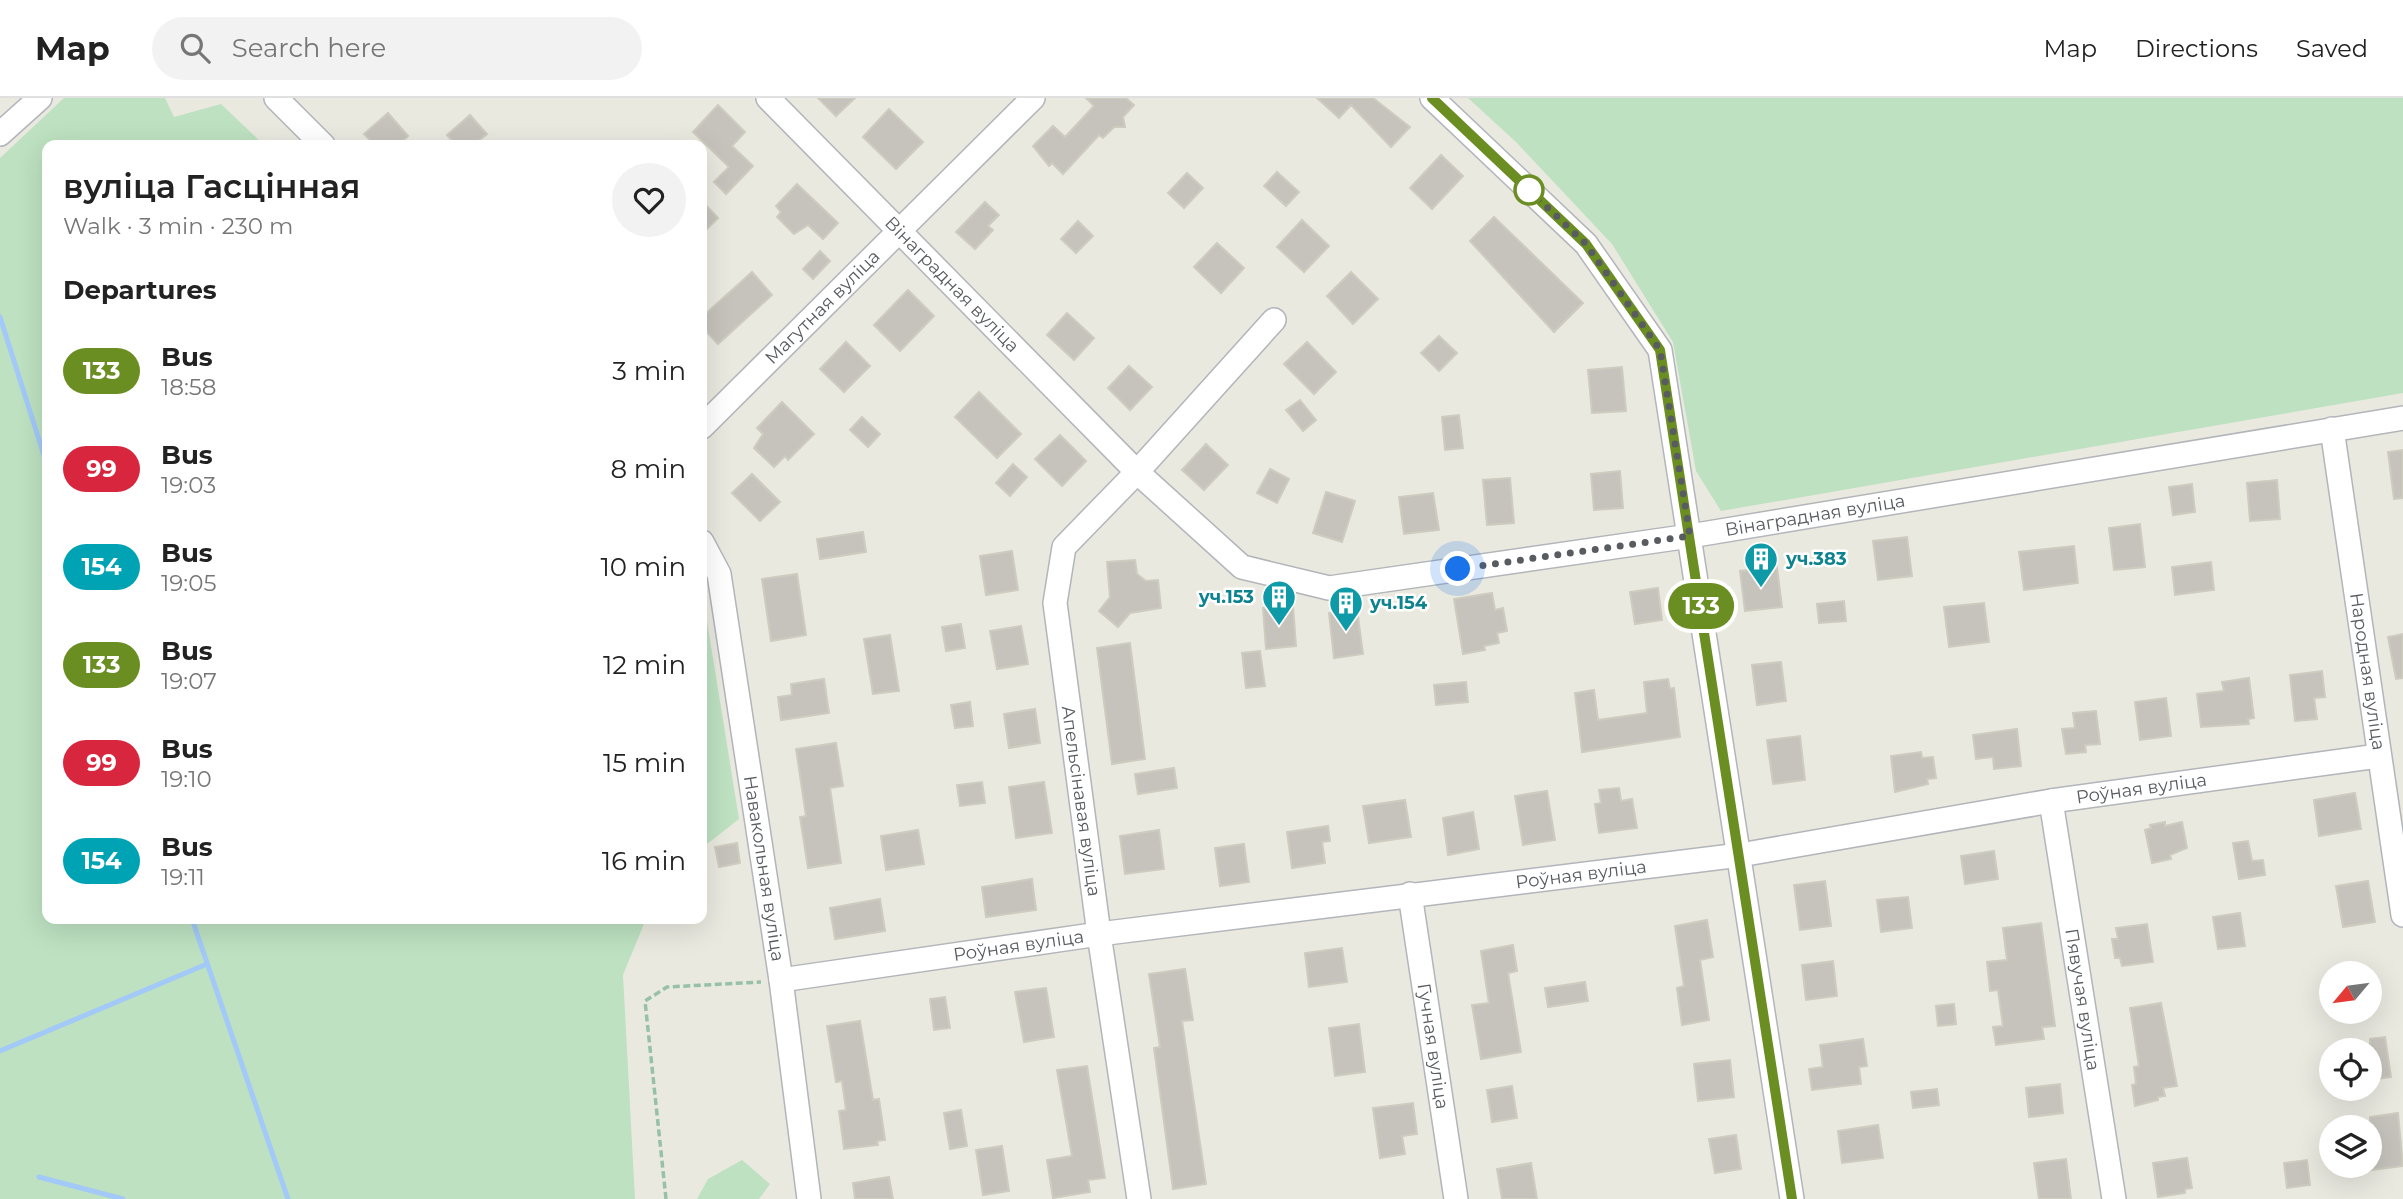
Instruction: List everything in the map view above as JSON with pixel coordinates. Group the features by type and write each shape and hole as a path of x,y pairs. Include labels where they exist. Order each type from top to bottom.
{"street":[{"path":"0,134 40,98"},
{"path":"276,98 319,140"},
{"name":"Вінаградная вуліца","path":"768,98 899,234 1137,472 1241,567 1329,587 1690,536 2403,418"},
{"name":"Магутная вуліца","path":"707,422 1033,98"},
{"path":"1432,98 1586,244 1660,350 1792,1199"},
{"path":"1137,472 1274,320"},
{"name":"Народная вуліца","path":"2332,429 2403,915"},
{"name":"Апельсінавая вуліца","path":"1137,472 1064,547 1055,603 1099,934 1139,1199"},
{"name":"Навакольная вуліца","path":"707,551 719,574 781,980 809,1199"},
{"name":"Роўная вуліца","path":"781,980 1099,934 1740,855 2051,801 2378,756"},
{"name":"Пявучая вуліца","path":"2051,801 2114,1199"},
{"name":"Гучная вуліца","path":"1410,894 1456,1199"}],"path":[{"path":"666,1199 645,1001 667,987 781,980"}],"green space":[{"path":"64,98 165,98 174,117 221,104 259,140 42,140 42,924 644,924 623,975 635,1199 0,1199 0,158"},
{"path":"1468,98 2403,98 2403,393 1721,511 1696,471 1673,342 1612,244 1516,142"},
{"path":"707,621 739,819 707,844"},
{"path":"742,1160 770,1184 759,1199 697,1199 708,1179"}],"building":[{"path":"818,98 855,98 836,116"},
{"path":"1086,98 1126,98 1134,105 1123,117 1125,127 1114,127 1103,138 1099,135 1063,174 1052,163 1049,166 1033,146 1053,126 1065,137 1094,106"},
{"path":"1317,98 1373,98 1410,127 1391,147 1351,105 1339,118"},
{"path":"718,105 745,132 732,146 753,166 726,194 714,182 729,167 707,146 707,140 701,140 693,132"},
{"path":"889,109 923,142 896,169 863,137"},
{"path":"388,113 408,136 404,140 370,140 364,134"},
{"path":"470,115 487,134 479,140 452,140 447,135"},
{"path":"1441,155 1463,176 1432,209 1410,188"},
{"path":"1277,172 1299,192 1286,206 1264,186"},
{"path":"1187,173 1203,188 1184,208 1168,193"},
{"path":"797,184 838,223 823,239 808,225 794,234 777,217 781,212 776,206"},
{"path":"985,202 999,215 988,226 993,230 975,249 956,232"},
{"path":"707,206 718,218 707,229"},
{"path":"1494,217 1583,303 1554,332 1470,241"},
{"path":"1302,220 1329,246 1304,272 1277,247"},
{"path":"1078,221 1093,236 1076,253 1061,239"},
{"path":"1217,243 1244,268 1221,293 1194,267"},
{"path":"820,251 830,261 813,279 803,269"},
{"path":"752,272 772,295 718,344 707,332 707,312"},
{"path":"1351,272 1378,299 1353,324 1327,296"},
{"path":"908,290 934,316 900,351 874,325"},
{"path":"1067,313 1094,338 1074,360 1047,335"},
{"path":"1439,336 1457,353 1439,371 1421,353"},
{"path":"846,342 870,366 844,392 820,369"},
{"path":"1307,342 1336,372 1314,394 1284,364"},
{"path":"1129,366 1152,387 1130,410 1108,388"},
{"path":"1622,367 1626,411 1592,413 1588,370"},
{"path":"979,392 1021,434 997,458 955,417"},
{"path":"1300,400 1316,420 1303,431 1286,410"},
{"path":"782,402 814,434 788,460 785,456 774,467 754,448 763,434 757,428"},
{"path":"1459,415 1463,448 1445,450 1442,417"},
{"path":"862,417 880,434 868,447 850,430"},
{"path":"1060,435 1086,461 1062,486 1035,459"},
{"path":"1206,444 1228,465 1204,490 1182,470"},
{"path":"2403,450 2403,498 2394,499 2388,452"},
{"path":"1013,464 1027,477 1010,496 996,483"},
{"path":"1270,469 1289,479 1277,503 1257,493"},
{"path":"1620,471 1623,508 1594,510 1591,474"},
{"path":"752,474 780,502 760,521 732,493"},
{"path":"1510,478 1514,523 1487,525 1483,480"},
{"path":"2277,480 2280,519 2250,521 2247,483"},
{"path":"2192,484 2195,512 2173,515 2169,487"},
{"path":"1326,492 1355,501 1342,542 1313,533"},
{"path":"1433,493 1439,530 1404,534 1399,497"},
{"path":"2140,524 2145,567 2114,570 2109,528"},
{"path":"863,532 866,552 820,559 817,539"},
{"path":"1907,537 1912,576 1878,580 1873,541"},
{"path":"2074,546 2078,583 2024,590 2019,552"},
{"path":"1012,551 1018,590 986,595 980,556"},
{"path":"1135,560 1137,574 1146,581 1158,580 1161,608 1130,613 1118,627 1099,611 1110,597 1107,562"},
{"path":"2211,562 2214,590 2175,595 2172,567"},
{"name":"уч.383","path":"1777,567 1782,607 1745,611 1740,571"},
{"path":"797,574 806,635 771,641 762,579"},
{"path":"1658,588 1662,620 1635,624 1630,592"},
{"path":"1492,593 1495,610 1503,608 1507,631 1497,633 1499,643 1484,646 1485,650 1463,654 1454,599"},
{"path":"1844,601 1846,621 1819,623 1817,604"},
{"path":"1984,603 1989,642 1949,647 1944,607"},
{"name":"уч.153","path":"1293,606 1296,646 1266,649 1263,608"},
{"name":"уч.154","path":"1357,609 1363,654 1334,658 1329,613"},
{"path":"961,624 965,648 946,651 942,627"},
{"path":"1021,626 1028,664 997,669 990,631"},
{"path":"2403,634 2403,678 2396,679 2388,637"},
{"path":"890,635 899,691 873,694 864,639"},
{"path":"1130,643 1145,759 1112,764 1097,648"},
{"path":"1260,651 1265,686 1246,688 1242,653"},
{"path":"1781,662 1786,701 1757,705 1752,665"},
{"path":"2322,671 2325,697 2314,698 2317,719 2295,721 2290,675"},
{"path":"2249,678 2254,718 2248,719 2249,724 2201,727 2197,694 2224,691 2222,682"},
{"path":"824,679 829,713 781,720 778,697 792,695 791,684"},
{"path":"1668,679 1670,689 1674,688 1680,737 1582,752 1575,693 1594,690 1598,720 1647,713 1644,682"},
{"path":"1466,682 1468,702 1436,705 1434,685"},
{"path":"2166,698 2171,736 2140,740 2135,702"},
{"path":"970,702 973,726 955,728 951,705"},
{"path":"1035,709 1040,743 1009,748 1004,714"},
{"path":"2096,711 2100,744 2085,745 2086,752 2066,754 2062,729 2075,728 2073,713"},
{"path":"2017,729 2021,766 1994,769 1993,757 1976,759 1973,735"},
{"path":"1800,736 1805,780 1773,784 1767,740"},
{"path":"836,743 843,786 830,788 841,863 808,868 800,817 806,816 796,749"},
{"path":"1921,752 1922,758 1933,757 1936,778 1927,779 1928,784 1895,792 1891,756"},
{"path":"1174,768 1177,788 1138,794 1135,774"},
{"path":"982,782 985,803 960,806 957,785"},
{"path":"1044,782 1052,833 1016,838 1009,787"},
{"path":"1619,788 1621,801 1632,799 1637,828 1599,833 1595,804 1601,803 1599,790"},
{"path":"1547,791 1555,840 1523,845 1515,796"},
{"path":"2355,793 2361,829 2319,836 2314,800"},
{"path":"1405,800 1411,837 1369,843 1363,806"},
{"path":"1473,812 1479,849 1448,855 1443,818"},
{"path":"2165,822 2165,826 2182,822 2187,848 2170,855 2171,859 2152,863 2145,830 2151,828 2150,825"},
{"path":"1328,826 1330,841 1322,842 1325,863 1292,868 1287,832"},
{"path":"918,830 924,864 886,870 881,836"},
{"path":"1159,830 1164,869 1125,874 1120,836"},
{"path":"2248,841 2252,861 2263,860 2265,875 2239,879 2233,843"},
{"path":"737,843 740,863 719,867 715,847"},
{"path":"1244,844 1249,882 1220,886 1215,848"},
{"path":"1994,851 1998,879 1965,884 1961,856"},
{"path":"1032,879 1036,910 986,917 982,887"},
{"path":"1825,881 1831,926 1800,930 1794,885"},
{"path":"2368,881 2375,922 2343,927 2336,886"},
{"path":"1908,897 1912,928 1881,932 1877,900"},
{"path":"880,899 885,931 835,939 830,908"},
{"path":"2240,913 2245,946 2218,949 2213,917"},
{"path":"1707,920 1713,957 1700,960 1709,1020 1682,1025 1677,988 1684,986 1675,926"},
{"path":"2041,923 2055,1026 2042,1027 2044,1039 1996,1045 1993,1027 2003,1026 1998,990 1990,991 1987,962 2007,960 2003,928"},
{"path":"2147,924 2153,962 2122,966 2120,958 2115,958 2112,939 2118,939 2116,928"},
{"path":"1513,945 1517,971 1508,973 1521,1052 1481,1059 1472,1005 1489,1003 1481,951"},
{"path":"1342,948 1347,982 1309,987 1305,953"},
{"path":"1833,961 1837,996 1806,1000 1802,965"},
{"path":"1185,969 1193,1020 1182,1021 1206,1184 1173,1189 1154,1048 1160,1047 1149,974"},
{"path":"1585,982 1588,1001 1548,1007 1545,988"},
{"path":"1046,988 1054,1037 1024,1042 1015,992"},
{"path":"945,997 950,1028 934,1030 930,999"},
{"path":"2161,1003 2177,1086 2163,1088 2165,1096 2158,1097 2158,1100 2135,1106 2132,1085 2136,1084 2134,1067 2139,1066 2130,1008"},
{"path":"1954,1004 1956,1024 1938,1026 1936,1006"},
{"path":"860,1021 873,1100 879,1099 885,1140 877,1141 878,1145 844,1149 839,1111 846,1110 842,1081 836,1082 827,1026"},
{"path":"1359,1024 1365,1072 1335,1076 1329,1028"},
{"path":"2385,1037 2391,1077 2382,1078 2382,1038 2378,1038"},
{"path":"1863,1039 1867,1066 1859,1067 1861,1084 1812,1090 1809,1069 1823,1067 1820,1045"},
{"path":"1730,1060 1734,1097 1698,1101 1694,1064"},
{"path":"1087,1066 1105,1178 1088,1180 1090,1192 1053,1198 1047,1160 1072,1156 1057,1070"},
{"path":"2060,1084 2063,1113 2029,1117 2026,1088"},
{"path":"1512,1086 1517,1118 1492,1122 1487,1090"},
{"path":"1937,1089 1939,1105 1913,1108 1911,1092"},
{"path":"1413,1103 1417,1134 1402,1136 1405,1154 1380,1158 1373,1108"},
{"path":"961,1110 967,1146 950,1149 944,1113"},
{"path":"2398,1113 2403,1166 2382,1169 2382,1115"},
{"path":"1878,1125 1883,1158 1842,1163 1838,1131"},
{"path":"1736,1135 1741,1169 1715,1173 1709,1139"},
{"path":"1002,1146 1009,1191 983,1195 976,1150"},
{"path":"2187,1158 2192,1188 2185,1189 2185,1193 2158,1197 2153,1163"},
{"path":"2066,1159 2071,1199 2039,1199 2034,1163"},
{"path":"2307,1160 2310,1185 2287,1188 2284,1163"},
{"path":"1531,1163 1537,1199 1502,1199 1497,1169"},
{"path":"889,1177 893,1199 855,1199 853,1183"}],"waterway":[{"path":"0,317 42,449"},
{"path":"194,924 288,1199"},
{"path":"0,1051 207,964"},
{"path":"39,1177 123,1199"}],"bus line":[{"name":"133","path":"1432,98 1586,244 1660,350 1792,1199"}],"place":[{"name":"уч.383","path":"1761,589"},
{"name":"уч.153","path":"1279,627"},
{"name":"уч.154","path":"1346,633"}],"route":[{"path":"1458,569 1690,536 1660,350 1586,244 1529,190"}]}
